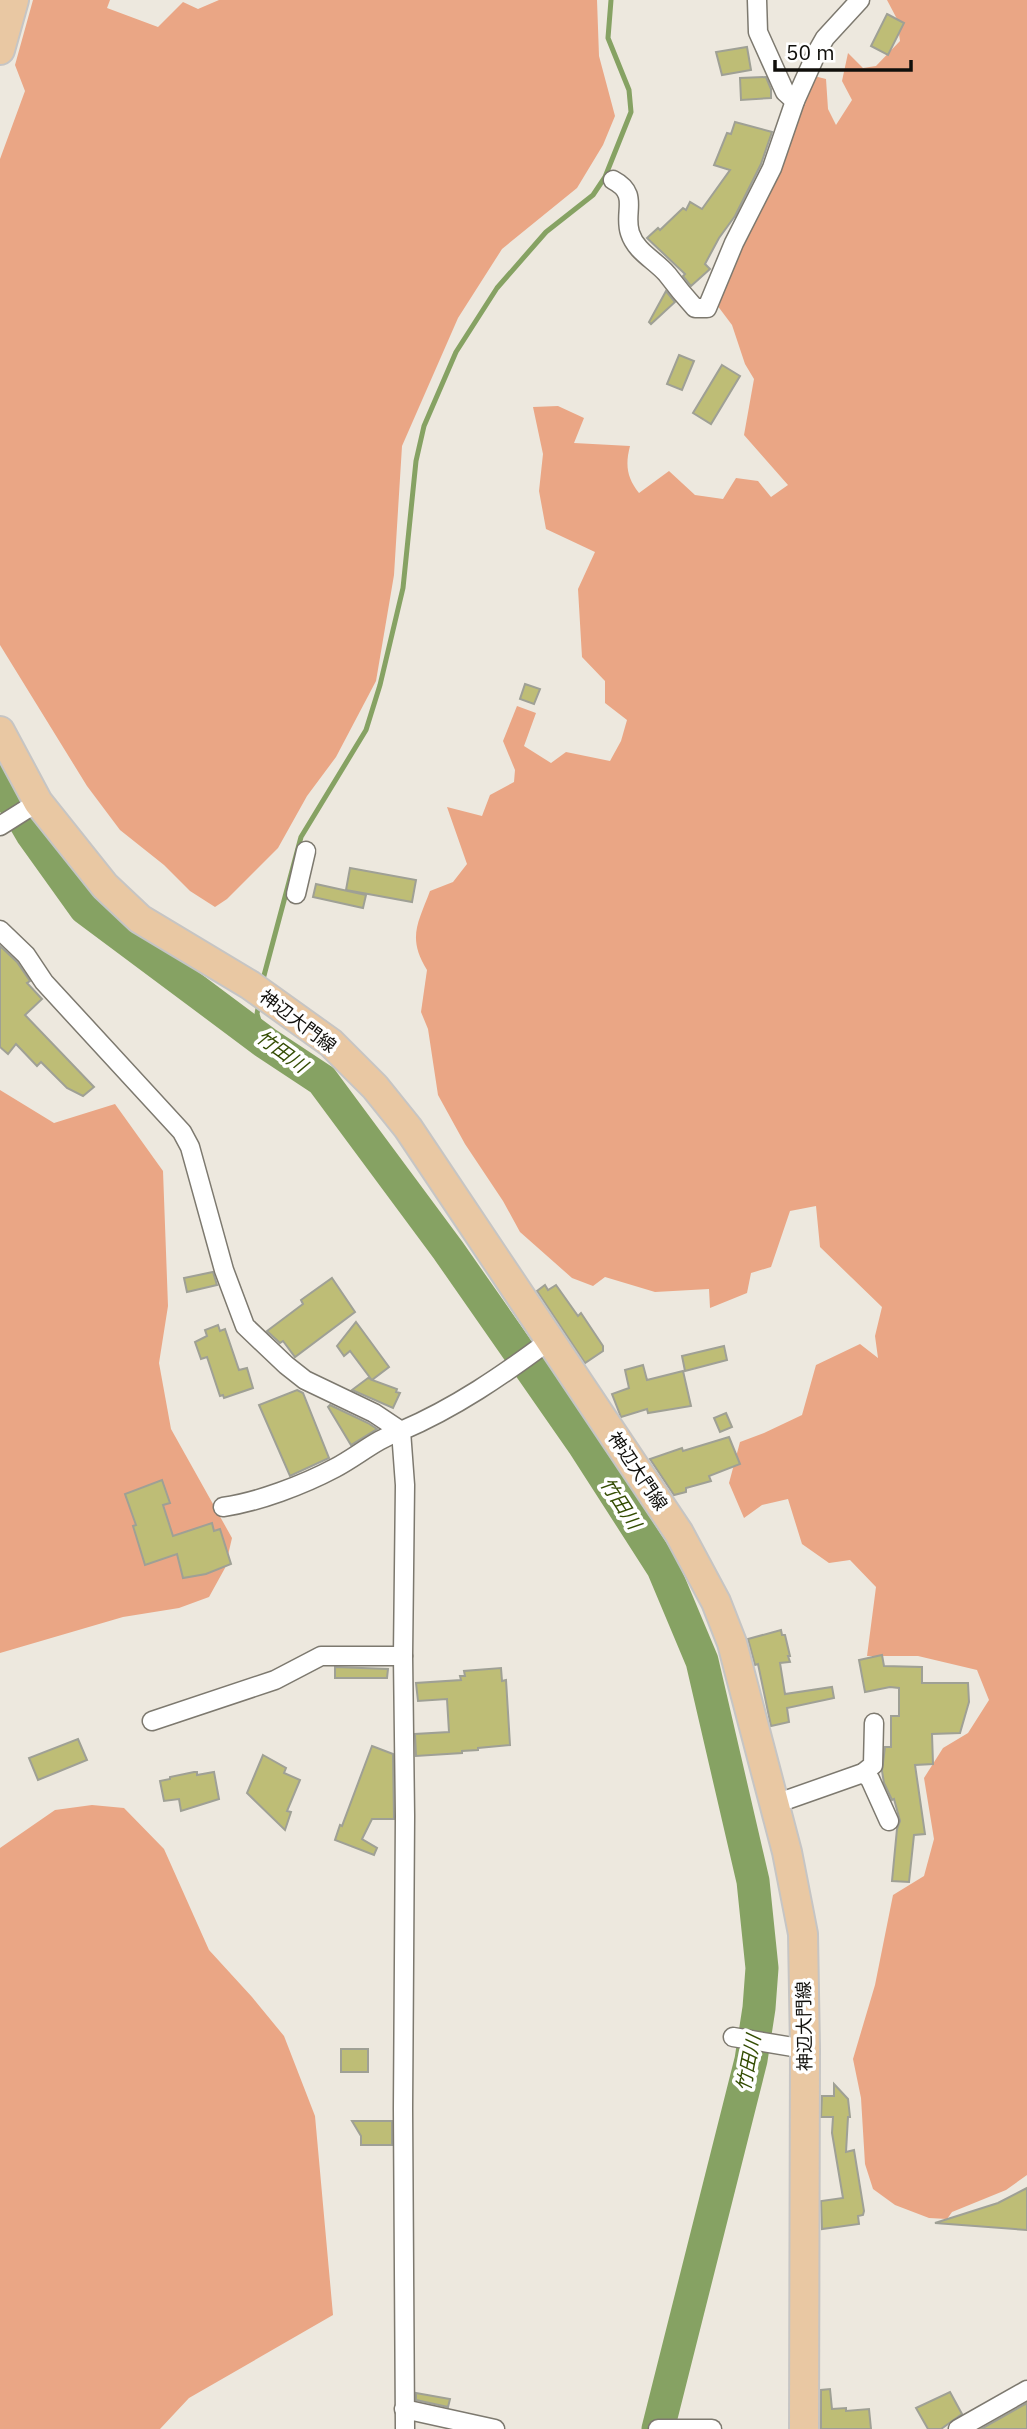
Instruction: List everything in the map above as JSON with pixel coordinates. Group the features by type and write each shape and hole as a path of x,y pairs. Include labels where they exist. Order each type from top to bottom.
{"main road":[{"path":"0,50 14,0"},
{"name":"神辺大門線","path":"0,731 33,805 105,886 140,919 261,992 331,1043 375,1087 408,1128 544,1344 679,1533 716,1602 732,1643 775,1804 803,1934 793,2048 804,2429"}],"street":[{"path":"757,0 758,32 785,92 795,101"},
{"path":"613,180 623,185 628,193 630,233 643,254 666,273 695,308 707,308 734,243 772,168 795,101 825,38 860,0"},
{"path":"3,821 33,805"},
{"path":"296,894 306,851"},
{"path":"0,930 26,955 44,982 182,1132 190,1147 224,1270 246,1326 305,1380 374,1413 401,1431"},
{"path":"223,1507 250,1503 335,1468 384,1436 441,1413 544,1344"},
{"path":"401,1431 405,1485 402,2109 405,2429"},
{"path":"152,1721 275,1680 321,1656 403,1656"},
{"path":"775,1804 863,1773 873,1765 874,1723"},
{"path":"863,1773 870,1779 889,1821"},
{"path":"736,2037 793,2048"},
{"path":"958,2429 1027,2390"},
{"path":"404,2409 495,2429"},
{"path":"658,2429 712,2429"}],"shaded area":[{"path":"33,0 110,0 107,8 158,27 183,2 198,9 219,0 597,0 599,56 615,116 603,145 577,188 502,249 458,318 402,446 394,575 376,681 336,757 307,796 278,848 227,899 215,907 190,891 164,865 120,830 87,786 0,645 0,159 25,91 15,65"},
{"path":"887,0 1027,0 1027,2175 1006,2190 952,2212 947,2219 929,2218 895,2205 873,2189 865,2164 861,2098 853,2059 875,1985 893,1895 924,1876 934,1839 924,1778 943,1748 968,1733 989,1700 977,1670 918,1656 867,1656 876,1587 850,1560 829,1563 802,1544 788,1499 762,1505 744,1518 729,1483 740,1442 802,1415 816,1365 860,1344 878,1358 875,1336 882,1307 820,1247 816,1206 790,1211 771,1267 751,1273 747,1293 710,1308 709,1289 655,1292 605,1277 593,1286 572,1278 520,1232 438,1095 428,1029 421,1012 427,970 417,949 416,939 416,930 430,891 453,882 467,864 447,807 482,816 490,795 514,782 515,770 503,741 517,706 536,713 524,746 551,763 566,752 610,761 621,741 627,720 605,703 605,681 582,657 578,589 595,552 546,529 539,491 543,454 533,407 558,406 584,418 574,443 630,446 628,471 639,493 669,471 695,495 723,499 736,478 758,481 771,497 788,485 744,435 754,379 745,364 732,325 714,301 736,246 749,234 770,193 784,147 814,76 826,79 828,109 836,125 852,100 842,81 848,53 863,68 876,66 900,41 897,19"},
{"path":"0,1090 54,1123 115,1104 163,1171 168,1306 159,1363 171,1429 232,1538 225,1568 209,1597 179,1608 123,1617 0,1653"},
{"path":"92,1805 124,1808 164,1849 209,1950 284,2036 315,2116 333,2315 189,2398 160,2429 0,2429 0,1848 55,1810"}],"building":[{"path":"887,14 904,23 888,55 871,46"},
{"path":"747,47 751,70 722,75 716,52"},
{"path":"766,77 771,98 741,100 740,78"},
{"path":"735,122 772,132 761,164 735,216 705,264 710,269 691,286 683,276 685,274 647,238 658,228 660,230 683,208 686,210 690,202 702,209 730,170 714,165 727,133 731,134"},
{"path":"666,291 675,302 651,324 649,322"},
{"path":"679,355 694,361 682,390 667,384"},
{"path":"722,365 740,376 711,424 693,413"},
{"path":"525,684 540,689 534,704 520,699"},
{"path":"350,868 416,880 412,902 346,890"},
{"path":"316,884 366,895 363,908 313,897"},
{"path":"0,946 17,962 30,981 27,983 42,999 25,1015 94,1087 83,1096 67,1088 41,1062 37,1066 16,1044 8,1054 0,1047"},
{"path":"213,1272 217,1285 187,1292 184,1278"},
{"path":"332,1278 355,1312 295,1357 283,1341 280,1343 267,1331 303,1304 301,1300"},
{"path":"545,1285 548,1290 556,1285 578,1316 581,1313 603,1346 603,1351 585,1363 537,1291"},
{"path":"356,1322 389,1367 372,1380 397,1389 396,1392 400,1393 393,1408 352,1390 368,1378 371,1379 350,1351 344,1356 337,1346"},
{"path":"218,1325 220,1331 225,1329 239,1370 247,1368 253,1388 224,1398 223,1395 220,1396 207,1357 201,1359 195,1342 207,1336 205,1330"},
{"path":"724,1346 727,1360 685,1371 682,1356"},
{"path":"643,1365 647,1380 683,1371 691,1406 648,1413 647,1409 621,1417 612,1394 629,1388 625,1370"},
{"path":"297,1390 303,1393 329,1458 290,1476 259,1405"},
{"path":"330,1405 377,1429 351,1445 328,1407"},
{"path":"726,1413 732,1427 720,1432 714,1418"},
{"path":"729,1437 740,1464 709,1476 711,1481 686,1488 686,1492 674,1495 650,1459 682,1448 683,1451"},
{"path":"162,1480 170,1503 163,1505 173,1536 212,1523 214,1531 220,1529 231,1564 206,1574 183,1578 177,1554 145,1565 133,1526 136,1525 125,1494"},
{"path":"781,1630 782,1635 785,1635 790,1656 790,1662 780,1663 785,1694 832,1687 834,1698 787,1708 789,1722 771,1726 758,1664 755,1665 748,1639"},
{"path":"882,1655 884,1666 922,1667 922,1683 968,1683 969,1702 960,1733 932,1734 933,1764 915,1765 925,1834 914,1835 909,1882 892,1881 900,1821 894,1799 892,1800 884,1783 882,1771 885,1747 891,1747 891,1716 899,1716 899,1688 865,1692 859,1660"},
{"path":"335,1667 388,1669 387,1678 335,1678"},
{"path":"501,1668 502,1681 506,1680 510,1745 478,1748 462,1753 416,1756 415,1734 449,1732 447,1699 418,1701 416,1683 461,1680 460,1676 465,1676 464,1671"},
{"path":"78,1739 87,1760 38,1780 29,1758"},
{"path":"372,1746 393,1754 394,1819 372,1819 362,1839 377,1848 374,1855 335,1840"},
{"path":"263,1755 286,1768 284,1773 300,1780 287,1811 291,1812 285,1830 247,1793"},
{"path":"197,1772 197,1775 214,1772 219,1799 181,1811 179,1799 164,1801 160,1781"},
{"path":"341,2049 368,2049 368,2072 341,2072"},
{"path":"834,2084 848,2099 850,2117 846,2152 854,2150 864,2211 863,2215 858,2216 859,2224 822,2229 821,2201 843,2198 832,2133 833,2117 821,2117 822,2096 834,2096"},
{"path":"352,2121 392,2121 392,2145 361,2145 361,2136"},
{"path":"1027,2188 1027,2230 935,2223 998,2203"},
{"path":"830,2389 832,2409 869,2409 871,2429 821,2429 821,2390"},
{"path":"950,2392 962,2414 941,2429 928,2429 916,2408"},
{"path":"416,2393 450,2399 448,2407 416,2400"},
{"path":"1027,2403 1027,2429 981,2429"}],"waterway":[{"path":"262,983 301,837 366,730 380,685 403,588 416,461 424,426 456,352 497,288 546,232 593,195 605,177 631,112 629,90 608,38 611,0"},
{"name":"竹田川","path":"0,779 32,834 85,908 266,1043 322,1080 448,1250 584,1445 663,1568 702,1661 753,1881 762,1968 751,2060 658,2429"},
{"path":"259,1003 257,1014 266,1043"}]}
